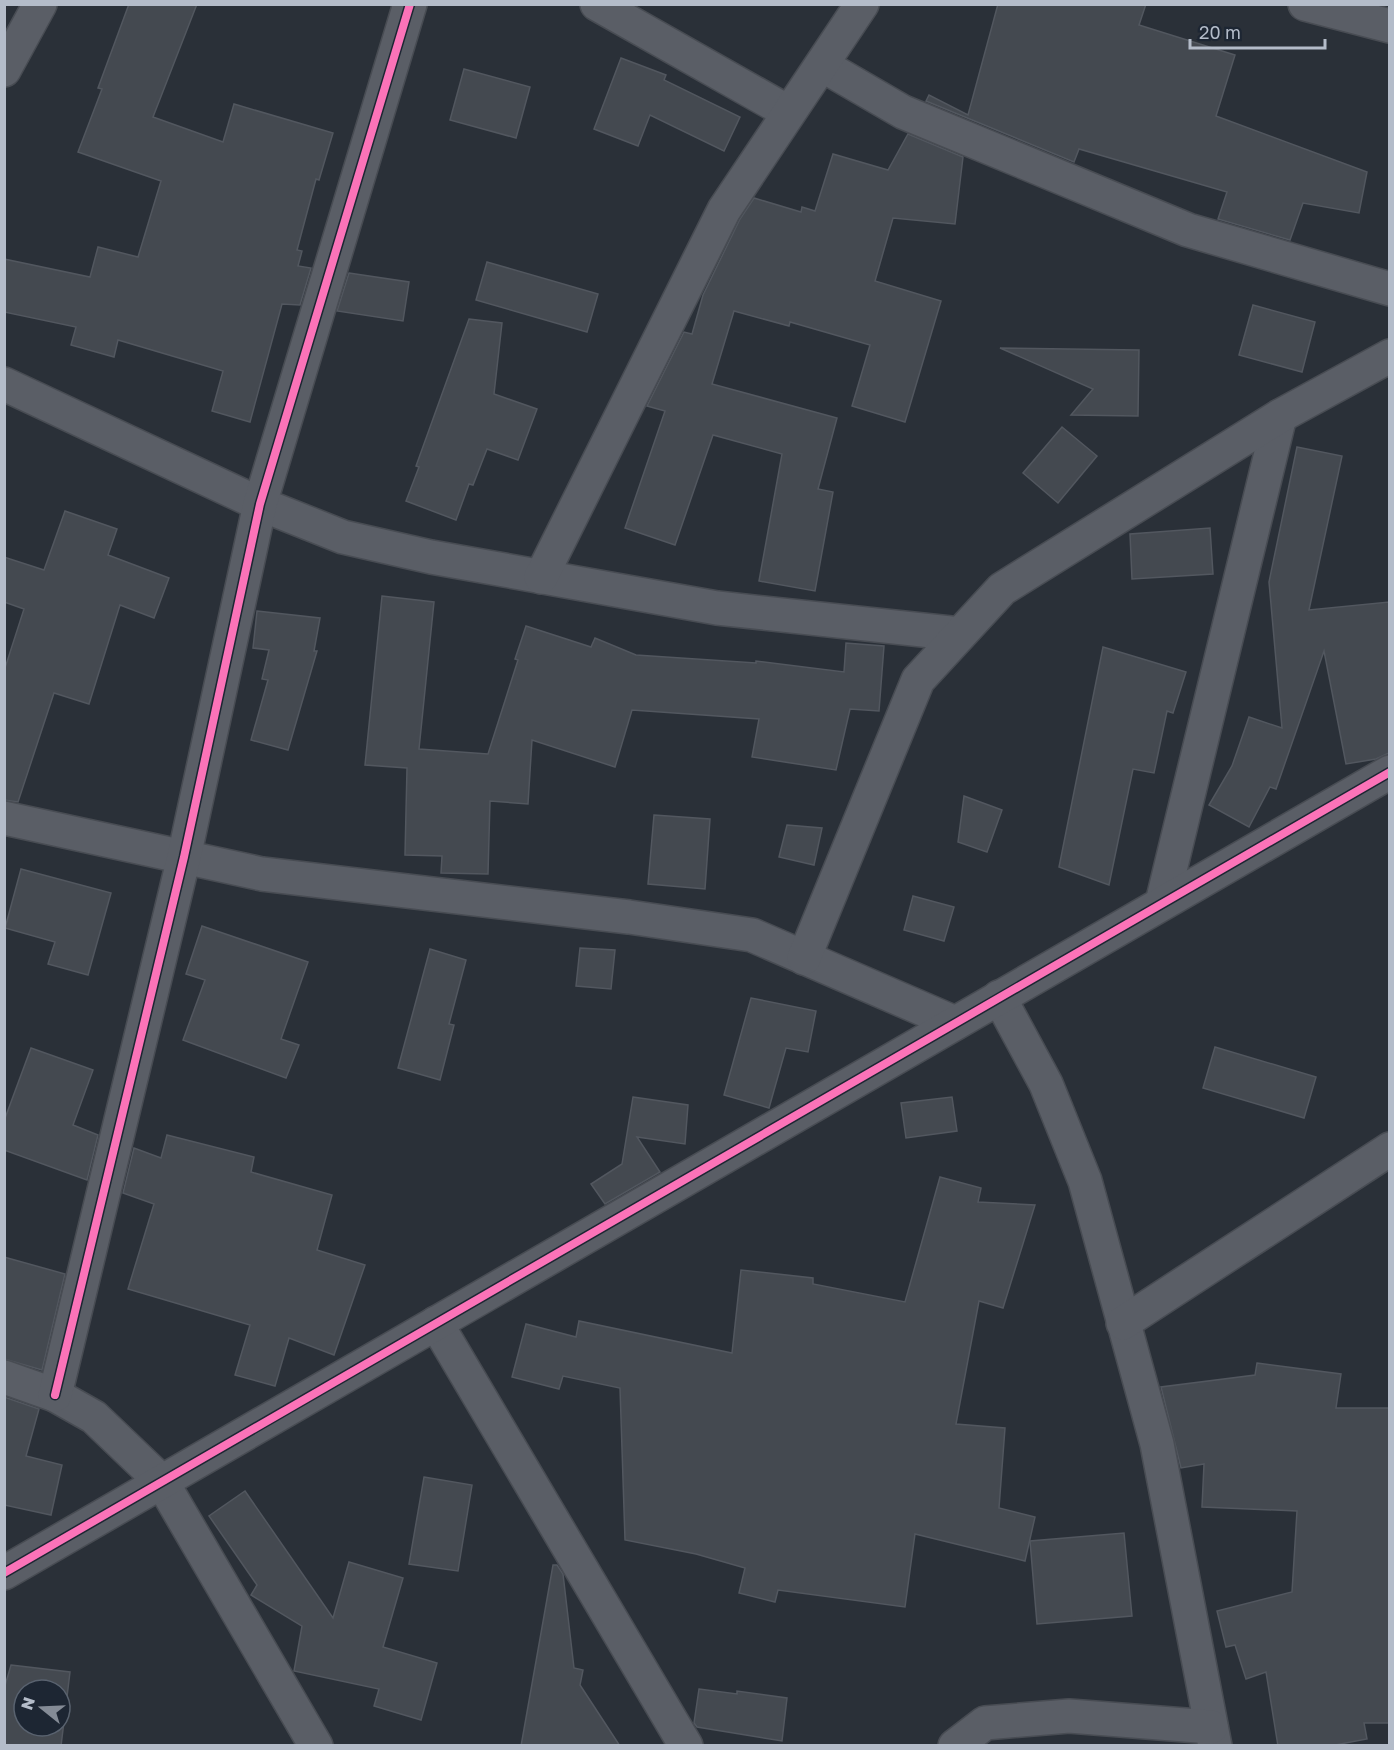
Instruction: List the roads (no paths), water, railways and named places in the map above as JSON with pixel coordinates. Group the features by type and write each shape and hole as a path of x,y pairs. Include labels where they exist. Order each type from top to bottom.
{"street":[{"path":"4,70 40,4"},
{"path":"55,1395 184,857 260,504 410,4"},
{"path":"597,4 788,112"},
{"path":"541,577 724,210 862,4"},
{"path":"1305,4 1389,26"},
{"path":"822,65 903,112 1188,230 1389,289"},
{"path":"804,958 918,680 1002,589 1280,417 1389,356"},
{"path":"4,384 260,504 343,537 431,557 717,608 960,634"},
{"path":"1162,903 1280,417"},
{"path":"4,1573 1389,772"},
{"path":"4,818 262,874 629,917 752,935 955,1023"},
{"path":"955,1746 985,1722 1069,1716 1213,1736 1157,1444 1085,1181 1046,1084 999,998"},
{"path":"1124,1323 1389,1150"},
{"path":"436,1323 686,1746"},
{"path":"4,1377 55,1395 94,1417 162,1482 316,1746"}]}
